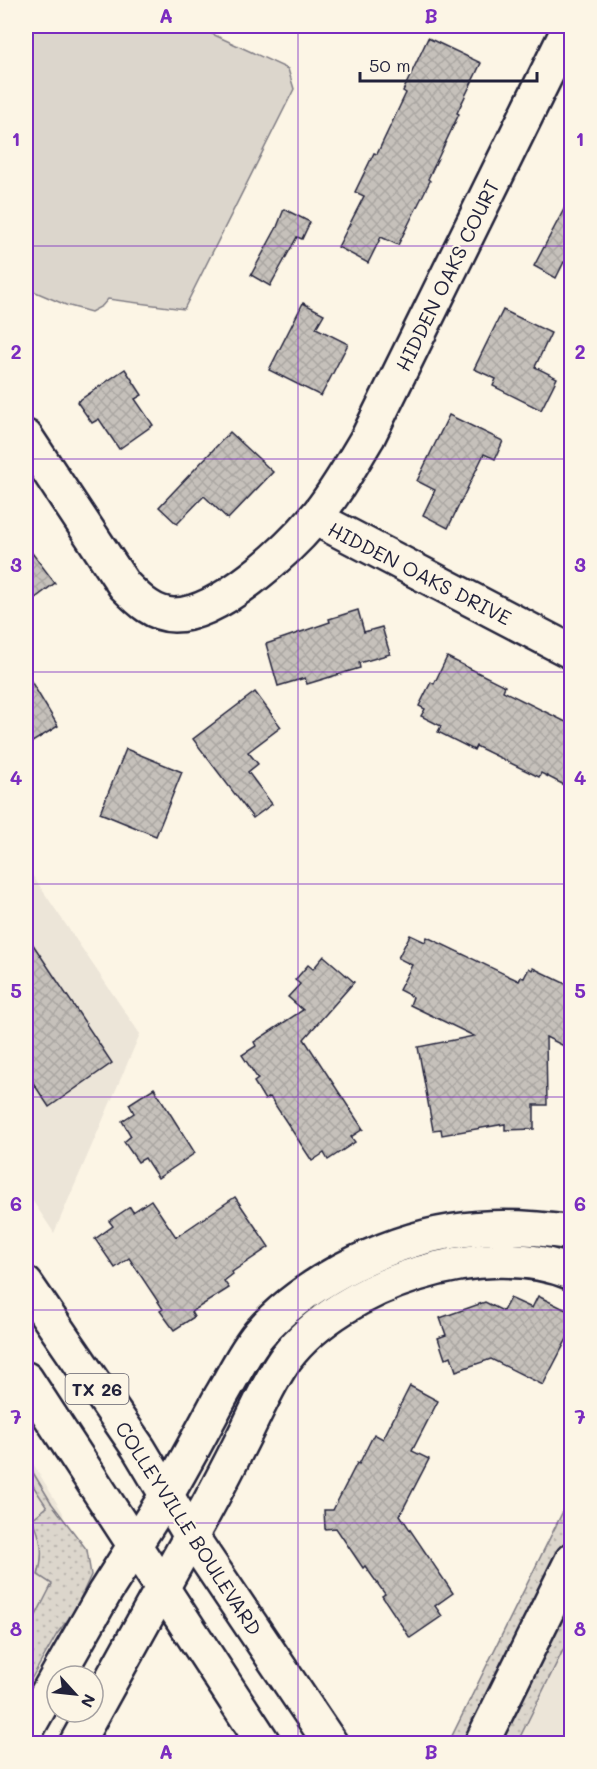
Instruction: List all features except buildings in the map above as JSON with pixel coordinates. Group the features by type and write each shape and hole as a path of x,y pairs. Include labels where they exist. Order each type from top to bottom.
{"street":[{"name":"HIDDEN OAKS COURT","path":"315,518 339,485 368,437 570,26"},
{"name":"HIDDEN OAKS DRIVE","path":"26,437 124,585 141,602 156,611 172,615 191,613 215,604 284,551 315,518 572,652"},
{"path":"26,1731 134,1545 166,1496 240,1362 258,1335 284,1309 310,1288 373,1254 422,1237 498,1227 572,1233"},
{"path":"496,1262 498,1227"},
{"path":"76,1743 217,1491 267,1389 284,1360 300,1341 340,1309 391,1283 416,1274 450,1266 525,1261 572,1273"},
{"path":"337,1273 340,1309"},
{"name":"COLLEYVILLE BOULEVARD","path":"26,1284 139,1449 191,1536 331,1743"},
{"name":"TX 26","path":"26,1379 264,1743"},
{"path":"481,1743 572,1560"}],"shaded area":[{"path":"26,26 195,26 288,69 294,89 184,309 108,299 102,306 91,312 66,305 26,288"},
{"path":"26,866 140,1034 54,1233 26,1191"},
{"path":"26,1452 63,1513 74,1596 26,1680"},
{"path":"26,1461 52,1504 87,1550 91,1575 75,1610 57,1634 26,1688 26,1635 52,1584 38,1575 41,1547 32,1519 47,1507 26,1475"},
{"path":"571,1495 571,1528 465,1743 448,1744"},
{"path":"571,1592 571,1634 517,1743 497,1744"},
{"path":"571,1634 571,1743 517,1743"}]}
